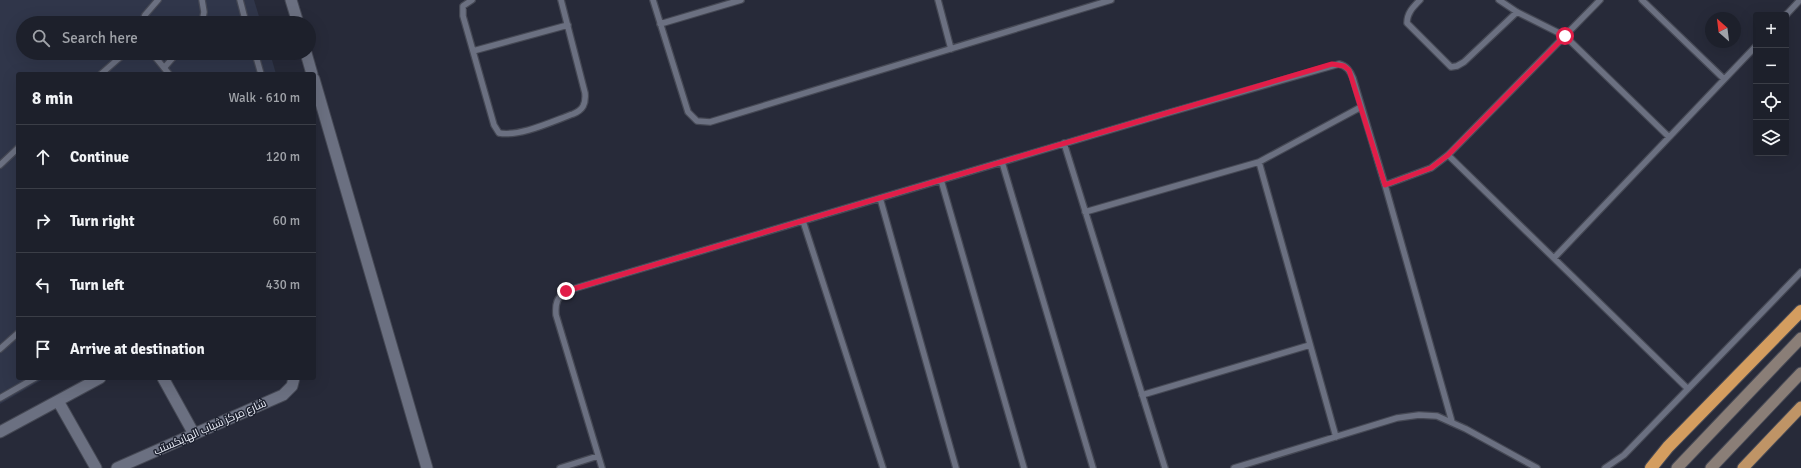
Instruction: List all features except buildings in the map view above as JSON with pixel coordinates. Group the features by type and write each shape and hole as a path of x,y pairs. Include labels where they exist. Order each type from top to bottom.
{"highway":[{"path":"1651,468 1668,447 1801,311"},
{"path":"1743,468 1801,407"}],"main road":[{"path":"1677,468 1801,338"},
{"path":"1711,468 1801,373"}],"street":[{"path":"291,0 296,16"},
{"path":"308,60 311,72"},
{"path":"316,86 427,468"},
{"path":"0,432 96,380"},
{"path":"164,380 194,434"},
{"name":"شارع مركز شباب الهايكستب","path":"117,468 283,395 292,386 294,380"},
{"path":"58,401 96,468"}],"lane":[{"path":"145,16 158,0"},
{"path":"202,0 203,16"},
{"path":"240,0 244,16"},
{"path":"472,0 463,6 462,10 495,129 499,133 506,134 523,131 573,114 580,111 584,105 585,93 561,0"},
{"path":"653,0 682,100 688,112 697,121 710,122 1099,2 1111,0"},
{"path":"660,24 740,0"},
{"path":"938,0 951,48"},
{"path":"1420,0 1410,11 1407,17 1407,23 1451,67 1457,66 1464,62 1517,12"},
{"path":"1499,0 1517,12 1565,36 1669,137"},
{"path":"1385,185 1431,168 1448,155 1600,0"},
{"path":"1642,0 1724,79"},
{"path":"1789,12 1800,0"},
{"path":"473,51 568,25"},
{"path":"1554,258 1754,48"},
{"path":"103,72 116,60"},
{"path":"158,60 167,72"},
{"path":"164,68 171,60"},
{"path":"257,60 260,72"},
{"path":"602,468 556,315 555,306 558,298 566,291 1332,64 1344,66 1349,70 1362,107 1452,422"},
{"path":"1085,212 1259,162 1362,107"},
{"path":"1064,143 1165,468"},
{"path":"0,165 16,150"},
{"path":"1448,155 1688,390"},
{"path":"1002,162 1093,468"},
{"path":"1259,162 1336,437"},
{"path":"942,180 1024,468"},
{"path":"880,198 956,468"},
{"path":"803,221 883,468"},
{"path":"1605,468 1624,455 1801,272"},
{"path":"0,349 16,335"},
{"path":"1142,395 1310,345"},
{"path":"0,398 32,380"},
{"path":"1234,468 1398,418 1419,415 1437,416 1452,422 1538,468"},
{"path":"560,468 598,456"}],"shaded area":[{"path":"0,0 254,0 259,16 16,16 16,60 272,60 275,72 16,72 16,380 42,380 0,404"}],"route":[{"path":"566,291 1332,64 1344,66 1349,70 1353,78 1385,185 1411,177 1431,168 1448,155 1565,36"}]}
